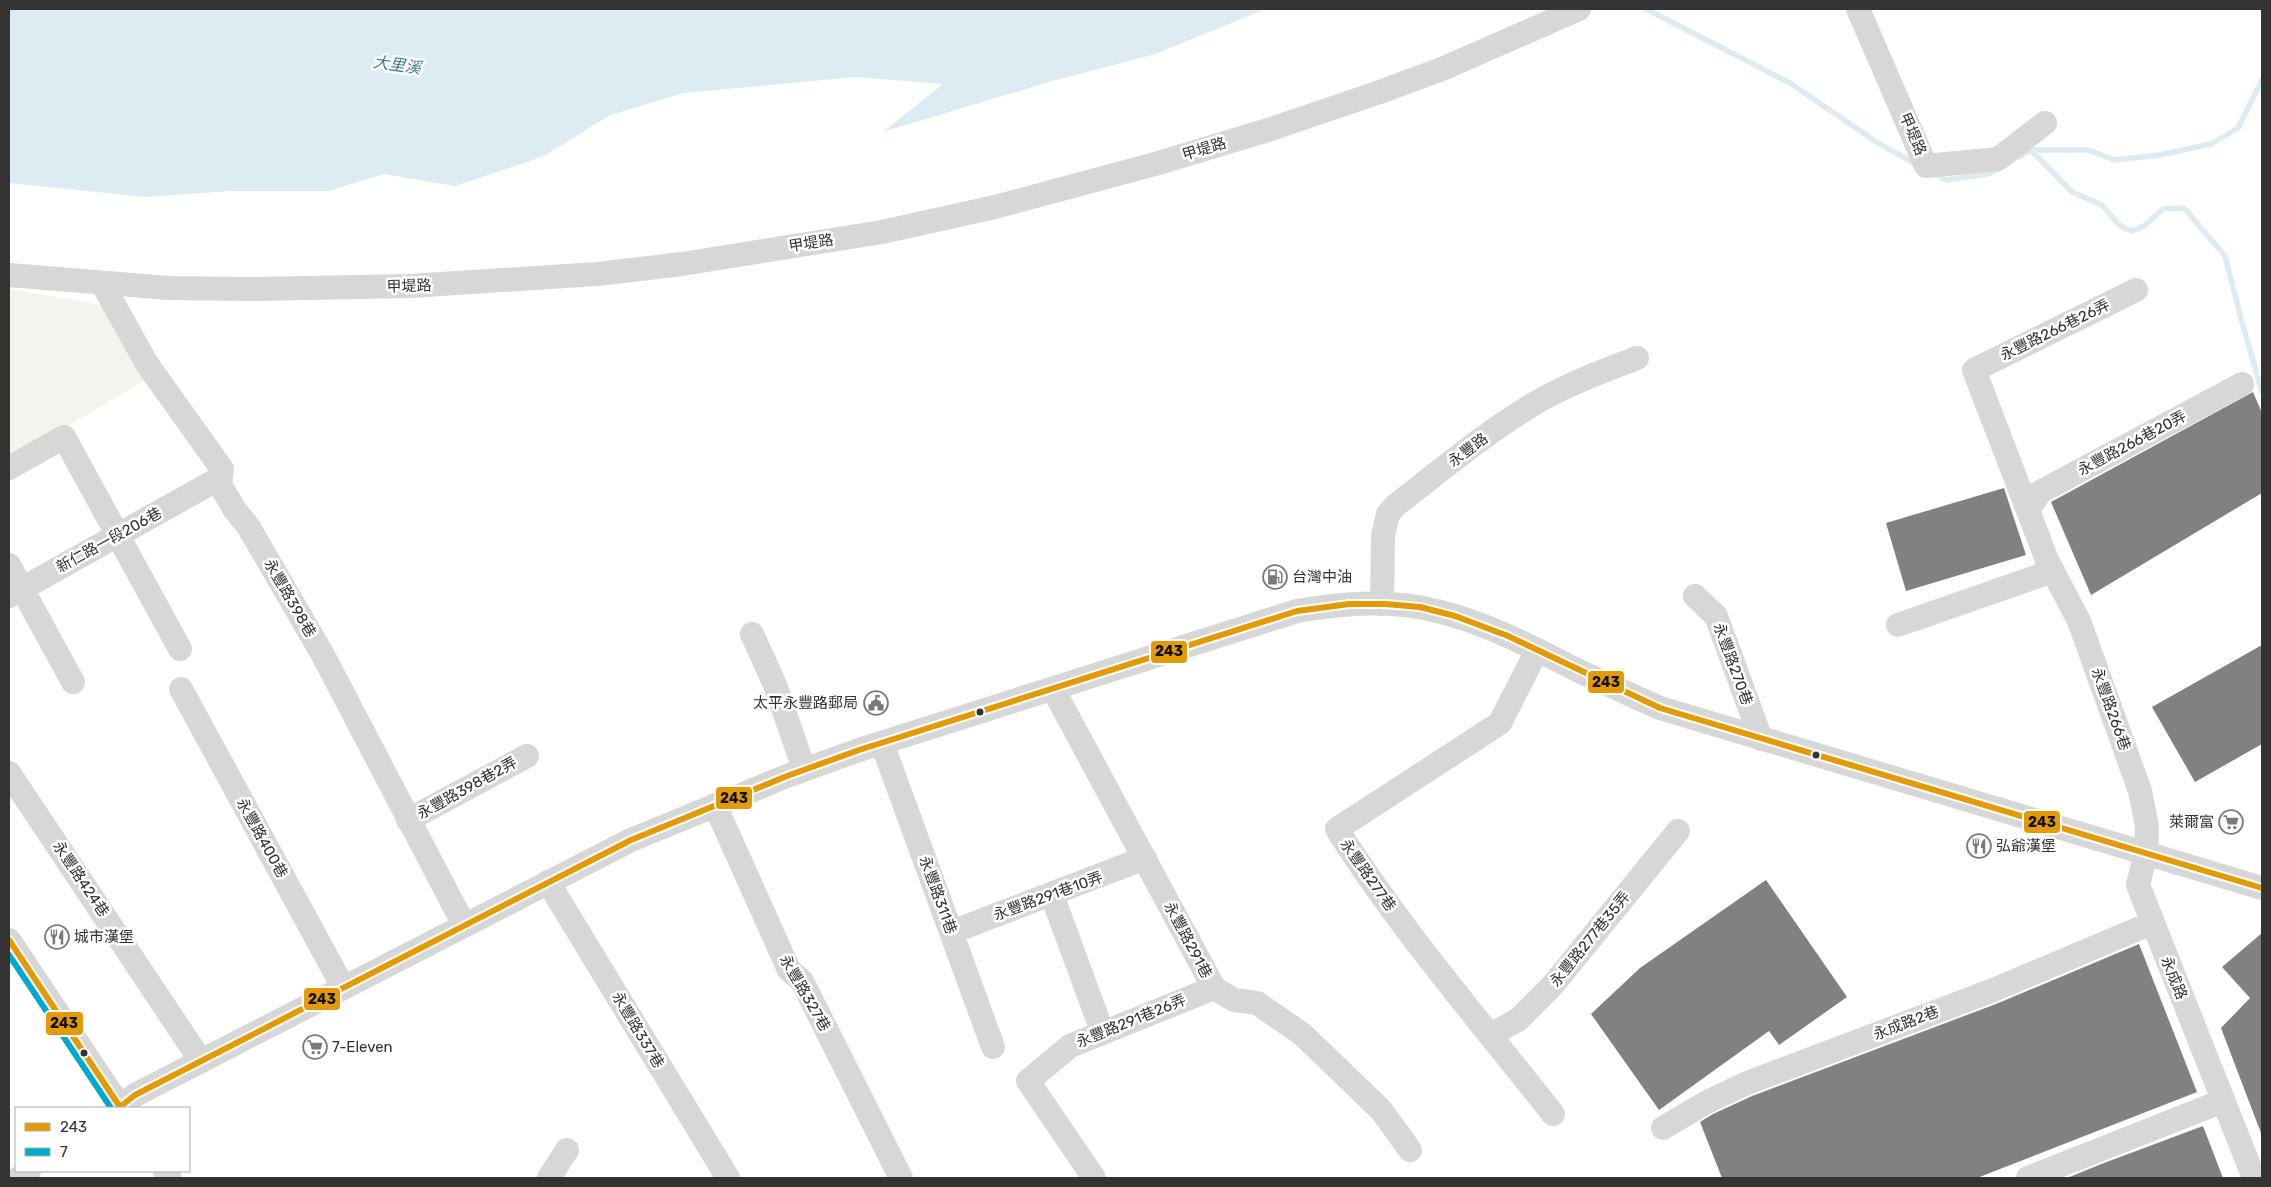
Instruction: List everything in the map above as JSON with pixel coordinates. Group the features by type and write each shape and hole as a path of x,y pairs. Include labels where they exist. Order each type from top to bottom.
{"street":[{"name":"甲堤路","path":"9,275 169,288 248,289 504,282 682,264 882,232 995,207 1155,164 1268,130 1442,69 1579,9"},
{"name":"甲堤路","path":"1858,9 1926,166 1998,159 2045,123"},
{"name":"永豐路398巷","path":"102,283 147,364 222,469 220,485 235,510 248,526 323,655 464,926"},
{"name":"永豐路266巷26弄","path":"1974,370 2136,290"},
{"name":"永豐路","path":"1382,604 1384,536 1388,514 1396,505 1476,443 1532,405 1564,388 1637,358"},
{"name":"永豐路266巷","path":"1974,370 2053,571 2079,621 2140,791 2147,826 2146,853"},
{"name":"永豐路266巷20弄","path":"2028,510 2040,492 2242,384"},
{"path":"9,468 64,437 116,536 180,649"},
{"name":"新仁路一段206巷","path":"15,592 220,478"},
{"path":"9,565 15,592 73,682"},
{"path":"1898,625 2053,571"},
{"name":"永豐路270巷","path":"1695,596 1716,616 1761,738"},
{"path":"121,1107 135,1095 548,882 631,840 715,805 804,770 882,743 1053,688 1297,611 1345,604 1382,604 1436,610 1498,630 1660,708 2262,888"},
{"path":"752,634 775,685 804,770"},
{"name":"永豐路277巷","path":"1537,650 1500,723 1337,829 1398,918 1553,1114"},
{"name":"永豐路291巷","path":"1053,688 1214,988 1234,1000 1257,1003 1302,1034 1381,1110 1410,1150"},
{"name":"永豐路400巷","path":"181,689 343,987"},
{"name":"永豐路311巷","path":"882,743 993,1047"},
{"name":"永豐路398巷2弄","path":"408,820 527,756"},
{"name":"永豐路424巷","path":"9,772 201,1061"},
{"name":"永豐路327巷","path":"715,805 789,970 802,981 901,1178"},
{"name":"永豐路277巷35弄","path":"1491,1035 1519,1019 1552,986 1678,830"},
{"name":"永成路","path":"2146,853 2138,885 2254,1178"},
{"name":"永豐路291巷10弄","path":"952,932 1145,858"},
{"name":"永豐路337巷","path":"548,882 728,1178"},
{"path":"1052,895 1098,1020"},
{"name":"永成路2巷","path":"1663,1128 1707,1102 1747,1083 1991,991 2152,923"},
{"path":"9,940 119,1107"},
{"name":"永豐路291巷26弄","path":"1094,1178 1028,1081 1070,1046 1214,988"},
{"path":"2028,1178 2223,1101"},
{"path":"550,1178 567,1150"}],"shaded area":[{"path":"9,289 107,306 148,378 9,461"}],"water":[{"name":"大里溪","path":"9,9 1266,9 1155,54 1049,82 883,132 943,84 855,77 684,93 610,115 544,156 455,186 384,174 329,191 230,191 145,197 9,183"}],"building":[{"path":"2253,392 2262,413 2262,493 2091,595 2051,502"},
{"path":"2004,488 2026,555 1906,591 1886,523"},
{"path":"2262,645 2262,744 2195,782 2152,707"},
{"path":"1766,880 1847,997 1779,1045 1769,1031 1659,1110 1591,1014 1640,968"},
{"path":"2262,933 2261,1133 2221,1028 2250,998 2222,967"},
{"path":"2139,944 2197,1092 1977,1178 1722,1178 1700,1122 1713,1114 1752,1096 1996,1004"},
{"path":"2203,1126 2223,1178 2067,1178 2104,1163"}],"waterway":[{"path":"1646,9 1790,83 1878,143 1916,164"},
{"path":"2019,157 2030,150 2088,150 2115,160 2159,155 2211,144 2238,128 2262,80"},
{"path":"2031,150 2072,192 2102,205 2119,225 2131,231 2144,226 2163,209 2184,208 2225,256 2262,392"},
{"path":"1933,173 1946,180 1988,174 2000,168"}],"transit line":[{"name":"243","path":"120,1107 135,1095 631,840 787,776 859,750 1297,611 1349,604 1385,604 1420,607 1455,616 1508,636 1660,708 2262,888"},
{"name":"243","path":"9,940 120,1107"},
{"name":"7","path":"9,955 110,1107"}],"place":[{"name":"台灣中油","path":"1275,577"},
{"name":"太平永豐路郵局","path":"876,703"},
{"name":"萊爾富","path":"2231,822"},
{"name":"弘爺漢堡","path":"1979,846"},
{"name":"城市漢堡","path":"57,937"},
{"name":"7-Eleven","path":"315,1047"}]}
